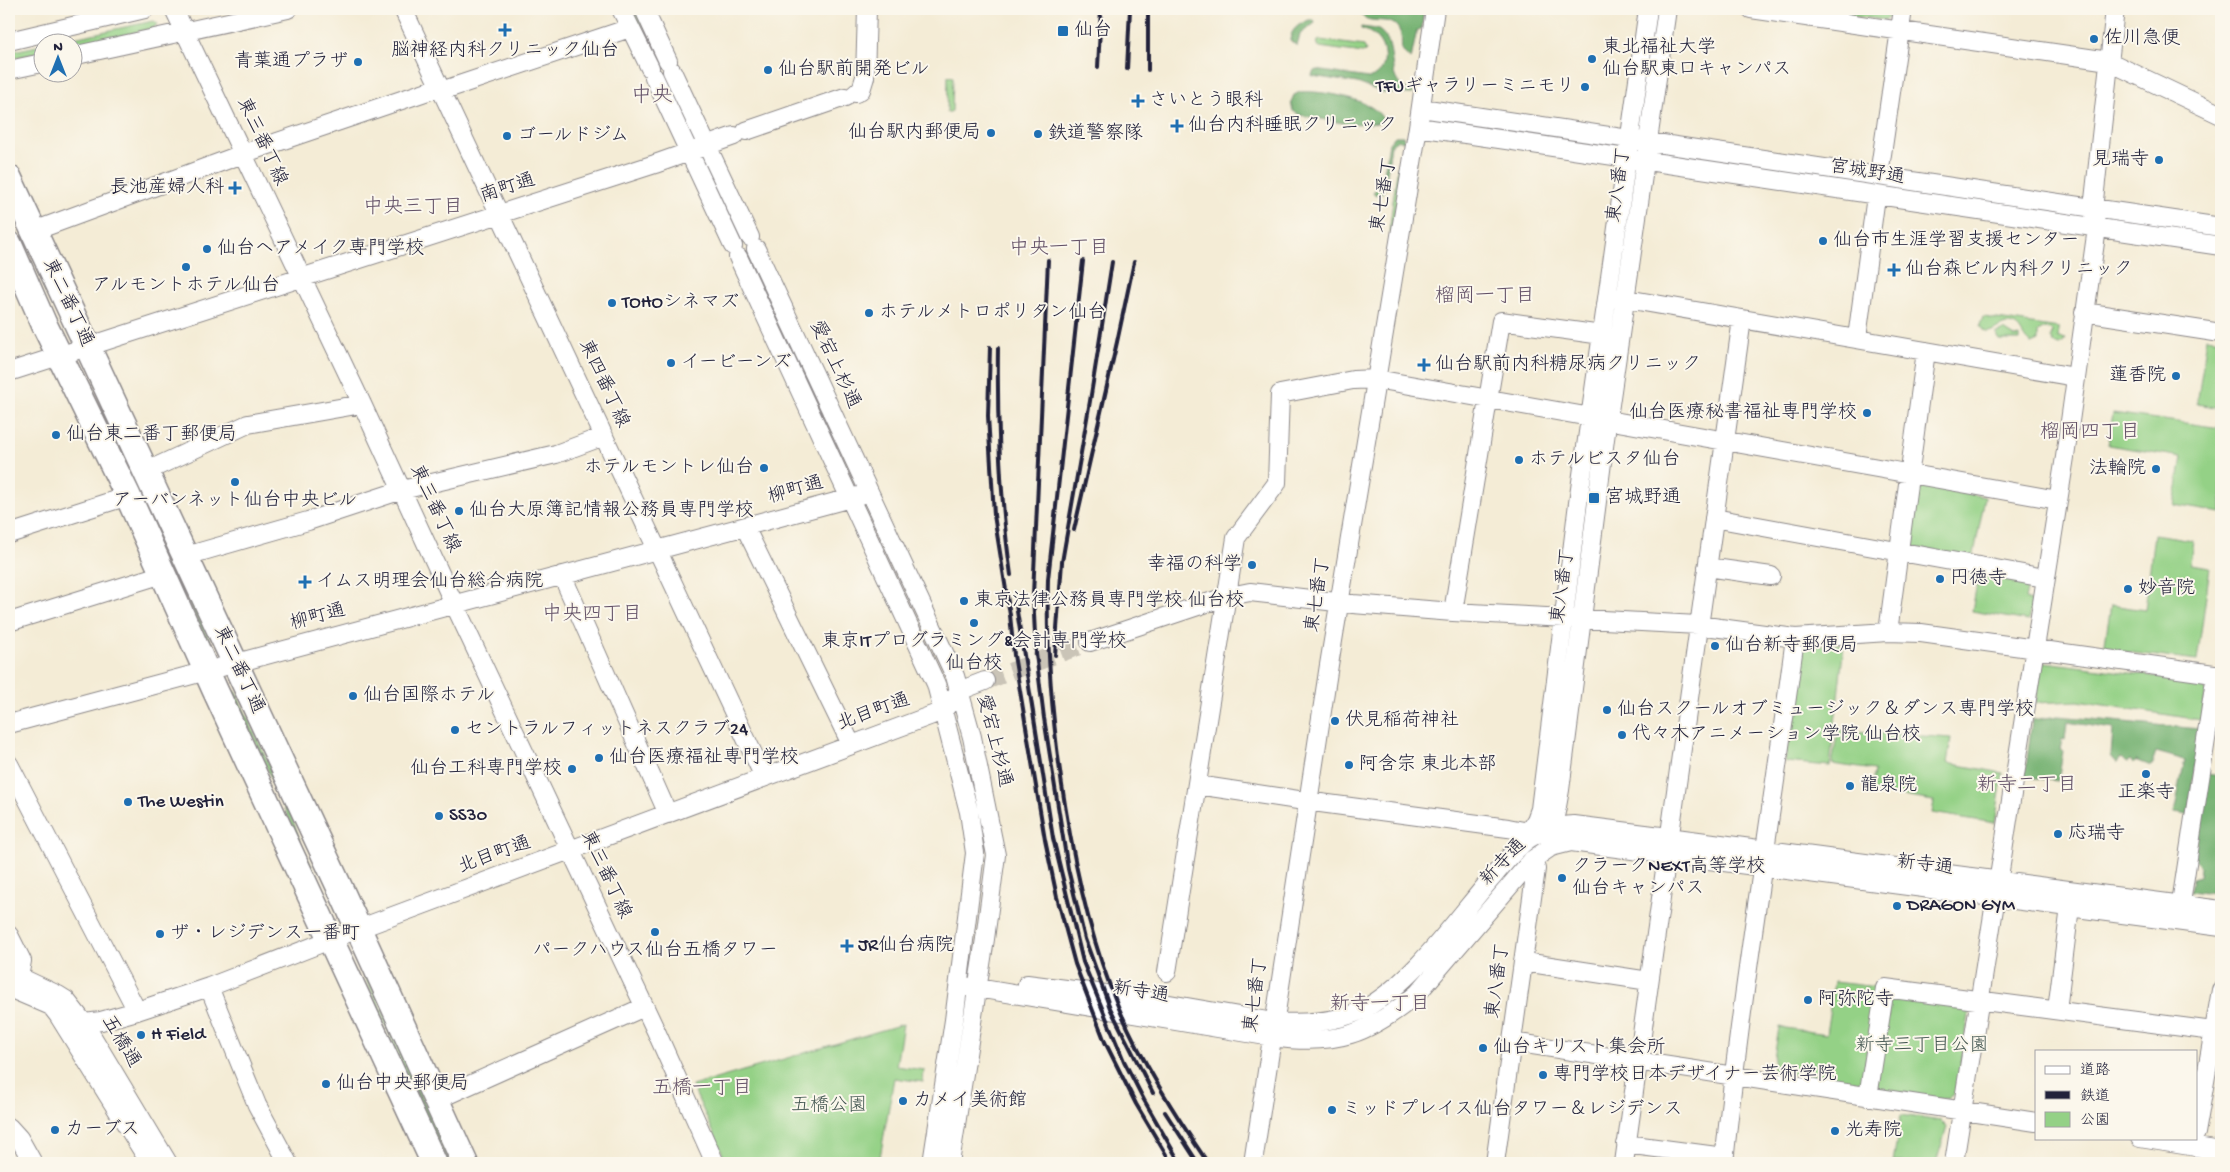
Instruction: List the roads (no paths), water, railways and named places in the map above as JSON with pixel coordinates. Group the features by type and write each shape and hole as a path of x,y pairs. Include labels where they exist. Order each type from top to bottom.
{"highway":[{"name":"東二番丁通","path":"9,178 145,472 186,556 465,1163"},
{"name":"東二番丁通","path":"9,244 16,281 60,356 128,496 434,1163"}],"street":[{"path":"9,41 145,9"},
{"name":"東三番丁線","path":"174,9 362,404 715,1163"},
{"path":"82,54 288,9"},
{"name":"東四番丁線","path":"403,9 764,777"},
{"path":"620,9 690,152 848,498 936,684 969,812 975,853 932,1163"},
{"name":"愛宕上杉通","path":"644,9 955,676 972,737 996,855 950,1163"},
{"name":"南町通","path":"9,372 690,152 850,95 861,90 865,77 867,9"},
{"name":"東七番丁","path":"1253,1163 1339,602 1418,127 1435,9"},
{"name":"東八番丁","path":"1496,1163 1536,869 1532,860 1563,619 1599,418 1637,159 1648,9"},
{"name":"東八番丁","path":"1639,141 1667,9"},
{"path":"1751,9 1799,12 1900,31 2110,62 2221,115"},
{"path":"1879,175 1903,9"},
{"path":"1954,1163 2058,500 2097,228 2094,209 2115,9"},
{"path":"34,231 243,154 434,89 454,87 630,28"},
{"path":"9,70 32,65"},
{"name":"宮城野通","path":"1421,108 2221,227"},
{"name":"宮城野通","path":"1418,127 2221,246"},
{"path":"1857,338 1876,196"},
{"path":"1617,298 2075,377"},
{"name":"東八番丁","path":"1536,835 1559,796 1581,619 1599,418 1602,336 1617,298"},
{"path":"2084,312 2221,333"},
{"path":"1624,1163 1742,319"},
{"path":"1453,612 1501,321 1602,336"},
{"path":"1888,632 1926,351"},
{"path":"1167,972 1225,597 1236,538 1277,483 1280,394 1353,380 1376,379 2058,500"},
{"path":"145,472 248,424 362,404"},
{"path":"186,556 308,521 402,490 556,454 604,436"},
{"name":"柳町通","path":"9,724 870,493"},
{"path":"9,534 128,496"},
{"path":"1714,518 1899,550 2045,578"},
{"path":"745,527 851,744"},
{"path":"1707,567 1771,576"},
{"path":"9,622 163,574"},
{"path":"562,575 668,814"},
{"path":"1090,642 1225,597 1250,592 1453,612 1698,626 1795,638 1888,632 1921,633 2219,674 2179,913"},
{"path":"1626,1144 1724,1160 1732,1077 1795,638"},
{"path":"942,711 959,691 985,681"},
{"name":"北目町通","path":"58,1015 84,1022 101,1021 137,1012 942,711"},
{"path":"9,764 137,1012"},
{"path":"1197,785 1308,802 1498,826 1571,842"},
{"path":"1559,796 1567,814 1584,827"},
{"name":"新寺通","path":"1273,1029 1294,1023 1324,1021 1344,1016 1363,1010 1388,994 1410,974 1536,835 1584,827 1669,845 2179,913 2221,927"},
{"name":"新寺通","path":"959,979 1129,997 1273,1029 1296,1040 1330,1040 1359,1031 1396,1012 1417,994 1532,860 1551,847 1571,842 1669,845"},
{"path":"1509,886 1529,903 1531,908"},
{"name":"新寺通","path":"1997,888 2070,907 2179,913 2221,910"},
{"path":"2057,1010 2070,907"},
{"path":"9,935 22,961 12,979"},
{"path":"1524,962 1649,981"},
{"name":"五橋通","path":"12,979 51,1006 58,1015 150,1163"},
{"name":"五橋通","path":"12,979 66,1000 84,1022 168,1163"},
{"path":"209,986 257,1105 288,1163"},
{"path":"1868,1097 1885,988 2213,1031"},
{"path":"2198,1121 2221,990"},
{"path":"436,1100 644,1007"},
{"path":"1512,1042 2035,1122"},
{"path":"9,1127 19,1138 33,1163"},
{"path":"2155,1140 2221,1150"}],"tunnel":[{"path":"985,681 1090,642"}],"railway":[{"path":"1098,67 1101,9"},
{"path":"1127,69 1130,9"},
{"path":"1148,9 1148,70"},
{"path":"1048,260 1033,595 1036,654 1044,718 1068,869 1085,939 1110,1008 1153,1093"},
{"path":"1083,261 1048,579 1049,664 1061,777 1079,882 1108,982 1127,1027 1148,1067 1208,1163"},
{"path":"1055,655 1062,562 1112,262"},
{"path":"1074,530 1134,262"},
{"path":"990,347 988,416 994,515 1010,615 1014,655 1045,840 1057,897 1075,964 1105,1042 1136,1104 1171,1163"},
{"path":"998,348 1000,462 1011,575"},
{"path":"1016,605 1053,838 1083,962 1124,1061 1180,1163"},
{"path":"1165,1112 1198,1163"}],"place":[{"name":"脳神経内科クリニック仙台","path":"505,30"},
{"name":"仙台","path":"1063,31"},
{"name":"佐川急便","path":"2094,39"},
{"name":"東北福祉大学 仙台駅東口キャンパス","path":"1592,59"},
{"name":"青葉通プラザ","path":"358,62"},
{"name":"仙台駅前開発ビル","path":"768,70"},
{"name":"TFUギャラリーミニモリ","path":"1585,87"},
{"name":"さいとう眼科","path":"1138,101"},
{"name":"仙台内科睡眠クリニック","path":"1177,126"},
{"name":"仙台駅内郵便局","path":"991,133"},
{"name":"鉄道警察隊","path":"1038,134"},
{"name":"ゴールドジム","path":"507,136"},
{"name":"見瑞寺","path":"2159,160"},
{"name":"長池産婦人科","path":"235,188"},
{"name":"仙台市生涯学習支援センター","path":"1823,241"},
{"name":"仙台ヘアメイク専門学校","path":"207,249"},
{"name":"アルモントホテル仙台","path":"186,267"},
{"name":"仙台森ビル内科クリニック","path":"1894,270"},
{"name":"TOHOシネマズ","path":"612,303"},
{"name":"ホテルメトロポリタン仙台","path":"869,313"},
{"name":"イービーンズ","path":"671,363"},
{"name":"仙台駅前内科糖尿病クリニック","path":"1424,365"},
{"name":"蓮香院","path":"2176,376"},
{"name":"仙台医療秘書福祉専門学校","path":"1867,413"},
{"name":"仙台東二番丁郵便局","path":"56,435"},
{"name":"ホテルビスタ仙台","path":"1519,460"},
{"name":"ホテルモントレ仙台","path":"764,468"},
{"name":"法輪院","path":"2156,469"},
{"name":"アーバンネット仙台中央ビル","path":"235,482"},
{"name":"宮城野通","path":"1594,498"},
{"name":"仙台大原簿記情報公務員専門学校","path":"459,511"},
{"name":"幸福の科学","path":"1252,565"},
{"name":"円徳寺","path":"1940,579"},
{"name":"イムス明理会仙台総合病院","path":"305,582"},
{"name":"妙音院","path":"2128,589"},
{"name":"東京法律公務員専門学校 仙台校","path":"964,601"},
{"name":"東京ITプログラミング&会計専門学校 仙台校","path":"974,623"},
{"name":"仙台新寺郵便局","path":"1715,646"},
{"name":"仙台国際ホテル","path":"353,696"},
{"name":"仙台スクールオブミュージック＆ダンス専門学校","path":"1607,710"},
{"name":"伏見稲荷神社","path":"1335,721"},
{"name":"セントラルフィットネスクラブ24","path":"455,730"},
{"name":"代々木アニメーション学院 仙台校","path":"1622,735"},
{"name":"仙台医療福祉専門学校","path":"599,758"},
{"name":"阿含宗 東北本部","path":"1349,765"},
{"name":"仙台工科専門学校","path":"572,769"},
{"name":"正楽寺","path":"2146,774"},
{"name":"龍泉院","path":"1850,786"},
{"name":"The Westin","path":"128,802"},
{"name":"SS30","path":"439,816"},
{"name":"応瑞寺","path":"2058,834"},
{"name":"クラークNEXT高等学校 仙台キャンパス","path":"1562,878"},
{"name":"DRAGON GYM","path":"1897,906"},
{"name":"パークハウス仙台五橋タワー","path":"655,932"},
{"name":"ザ・レジデンス一番町","path":"160,934"},
{"name":"JR仙台病院","path":"847,946"},
{"name":"阿弥陀寺","path":"1808,1000"},
{"name":"H Field","path":"141,1035"},
{"name":"仙台キリスト集会所","path":"1483,1048"},
{"name":"専門学校日本デザイナー芸術学院","path":"1543,1075"},
{"name":"仙台中央郵便局","path":"326,1084"},
{"name":"カメイ美術館","path":"903,1101"},
{"name":"ミッドプレイス仙台タワー＆レジデンス","path":"1332,1110"},
{"name":"カーブス","path":"55,1130"},
{"name":"光寿院","path":"1835,1131"}],"district":[{"name":"中央","path":"652,97"},
{"name":"中央三丁目","path":"413,208"},
{"name":"中央一丁目","path":"1059,249"},
{"name":"榴岡一丁目","path":"1485,297"},
{"name":"榴岡四丁目","path":"2090,433"},
{"name":"中央四丁目","path":"592,615"},
{"name":"新寺二丁目","path":"2027,786"},
{"name":"新寺一丁目","path":"1380,1005"},
{"name":"五橋一丁目","path":"702,1089"}],"park label":[{"name":"新寺三丁目公園","path":"1922,1046"},
{"name":"五橋公園","path":"829,1106"}]}
